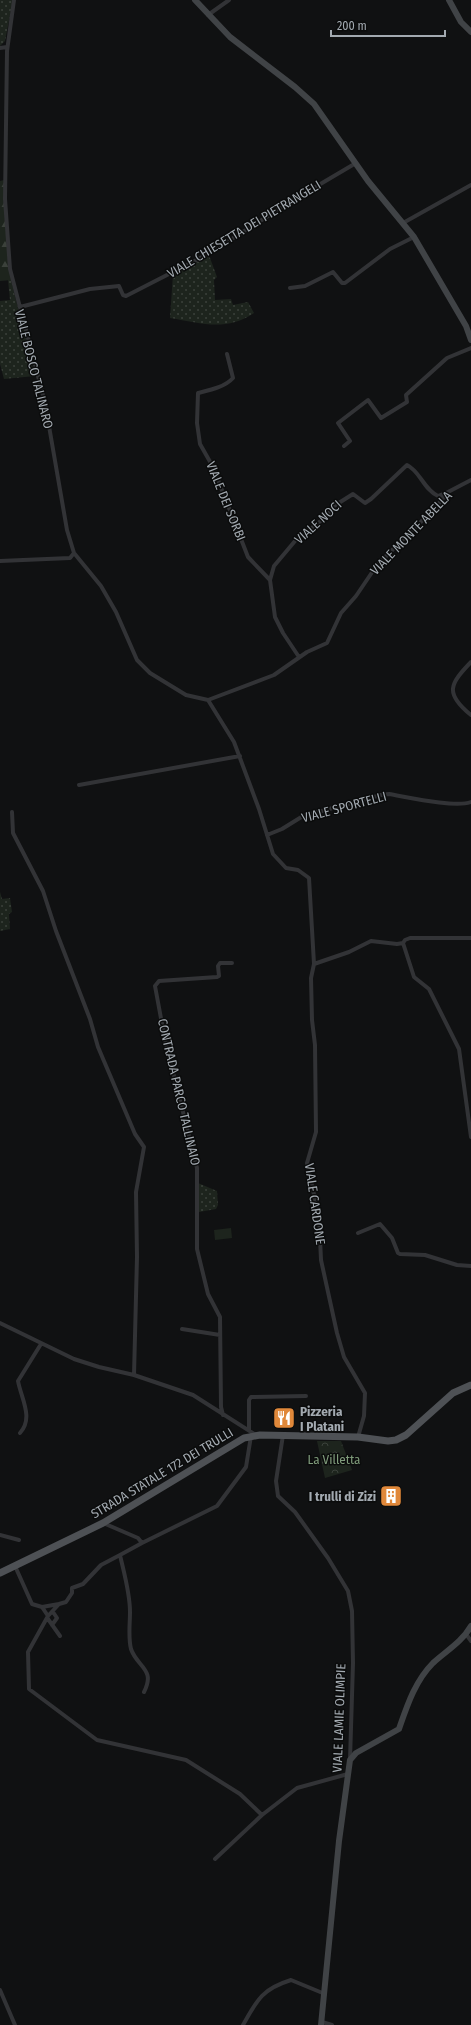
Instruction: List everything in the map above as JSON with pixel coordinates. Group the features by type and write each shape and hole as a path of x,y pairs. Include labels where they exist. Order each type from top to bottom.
{"main road":[{"name":"STRADA STATALE 172 DEI TRULLI","path":"0,1573 103,1523 221,1451 252,1434 358,1437 388,1441 402,1437 453,1393 471,1385"}],"street":[{"name":"VIALE BOSCO TALINARO","path":"14,0 7,47 5,199 10,269 45,403 67,530 74,553 101,586 116,612 137,660 150,673 186,695 208,700"},
{"path":"196,0 208,15 230,37 295,87 314,104 386,204 414,237 466,326 471,340"},
{"path":"208,15 229,0"},
{"path":"449,0 461,22 471,32"},
{"path":"0,48 7,47"},
{"name":"VIALE CHIESETTA DEI PIETRANGELI","path":"20,307 103,286 119,286 123,295 126,296 208,254 295,199 356,163"},
{"path":"403,223 471,185"},
{"path":"290,288 305,286 333,272 342,283 345,283 390,249 414,237"},
{"path":"344,446 350,440 338,423 368,400 381,418 406,402 406,394 447,358 471,348"},
{"name":"VIALE DEI SORBI","path":"227,354 233,378 229,382 215,389 198,394 197,423 200,444 213,468 248,557 270,580"},
{"name":"VIALE NOCI","path":"270,580 274,566 295,541 327,516 334,506 352,494 365,503 371,500 407,466 414,470 432,493 438,496 448,492"},
{"name":"VIALE MONTE ABELLA","path":"208,700 221,693 274,675 299,657 328,643 341,613 356,596 376,565 436,507 448,492 471,480"},
{"path":"0,560 70,558 74,553"},
{"path":"270,580 275,617 283,634 299,657"},
{"path":"471,662 456,678 454,685 454,697 458,704 471,715"},
{"name":"VIALE CARDONE","path":"208,700 234,742 240,756 273,854 286,868 298,870 308,878 314,964 311,978 315,1045 316,1132 307,1163 319,1217 322,1260 344,1357 365,1393 364,1416 358,1437"},
{"path":"79,785 240,756"},
{"name":"VIALE SPORTELLI","path":"267,835 282,829 303,816 381,795 389,794 415,799 461,803 471,802"},
{"path":"12,812 13,833 43,891 56,931 90,1019 98,1047 135,1134 144,1147 136,1192 137,1257 134,1375"},
{"path":"314,964 349,952 371,941 397,944 403,943 405,940 415,938 471,938"},
{"path":"403,943 414,977 429,989 459,1049 471,1137"},
{"name":"CONTRADA PARCO TALLINAIO","path":"223,1415 221,1407 220,1317 204,1283 197,1249 197,1168 170,1061 155,986 159,981 217,977 219,976 218,966 220,963 232,963"},
{"path":"358,1233 380,1224 392,1238 400,1254 426,1255 457,1265 471,1266"},
{"path":"0,1323 74,1359 99,1367 134,1375 193,1395 252,1434"},
{"path":"182,1329 220,1335"},
{"path":"20,1433 25,1428 26,1419 24,1398 18,1381 41,1344"},
{"path":"15,1566 32,1604 42,1607 66,1602 72,1593 72,1588 83,1584 101,1565 217,1506 246,1467 252,1434 249,1400 250,1396 306,1396"},
{"name":"VIALE LAMIE OLIMPIE","path":"283,1435 276,1481 278,1496 295,1512 328,1558 348,1591 352,1611 353,1663 350,1760 321,2024"},
{"path":"103,1523 138,1538 142,1543"},
{"path":"0,1535 19,1540"},
{"path":"120,1555 130,1612 129,1623 132,1651 148,1674 144,1692"},
{"path":"59,1604 48,1617 28,1652 29,1689 97,1740 186,1760 240,1794 262,1815"},
{"path":"42,1607 60,1636"},
{"path":"52,1625 57,1618 53,1612"},
{"path":"350,1760 356,1753 399,1729 410,1697 432,1664 466,1634 471,1626"},
{"path":"466,1634 471,1640"},
{"path":"215,1859 262,1815 297,1788 348,1774"},
{"path":"243,2025 257,1999 276,1985 291,1980 324,1994"},
{"path":"0,1990 15,2025"},
{"path":"321,2024 332,2025"}],"green space":[{"path":"0,0 13,0 5,41 0,46"},
{"path":"4,180 11,280 0,281 0,181"},
{"path":"208,256 217,277 214,280 215,300 231,299 233,305 248,302 254,313 244,319 223,324 203,324 170,318 173,274"},
{"path":"8,280 11,280 35,376 4,379 0,364 0,301 10,300"},
{"path":"0,892 2,899 10,898 12,912 9,914 10,929 0,931"},
{"path":"198,1183 217,1191 218,1205 216,1209 199,1212"},
{"path":"231,1228 232,1238 215,1240 214,1230"},
{"name":"La Villetta","path":"317,1441 341,1441 352,1470 325,1478"}],"place":[{"name":"Pizzeria I Platani","path":"284,1418"},
{"name":"I trulli di Zizi","path":"391,1496"}]}
